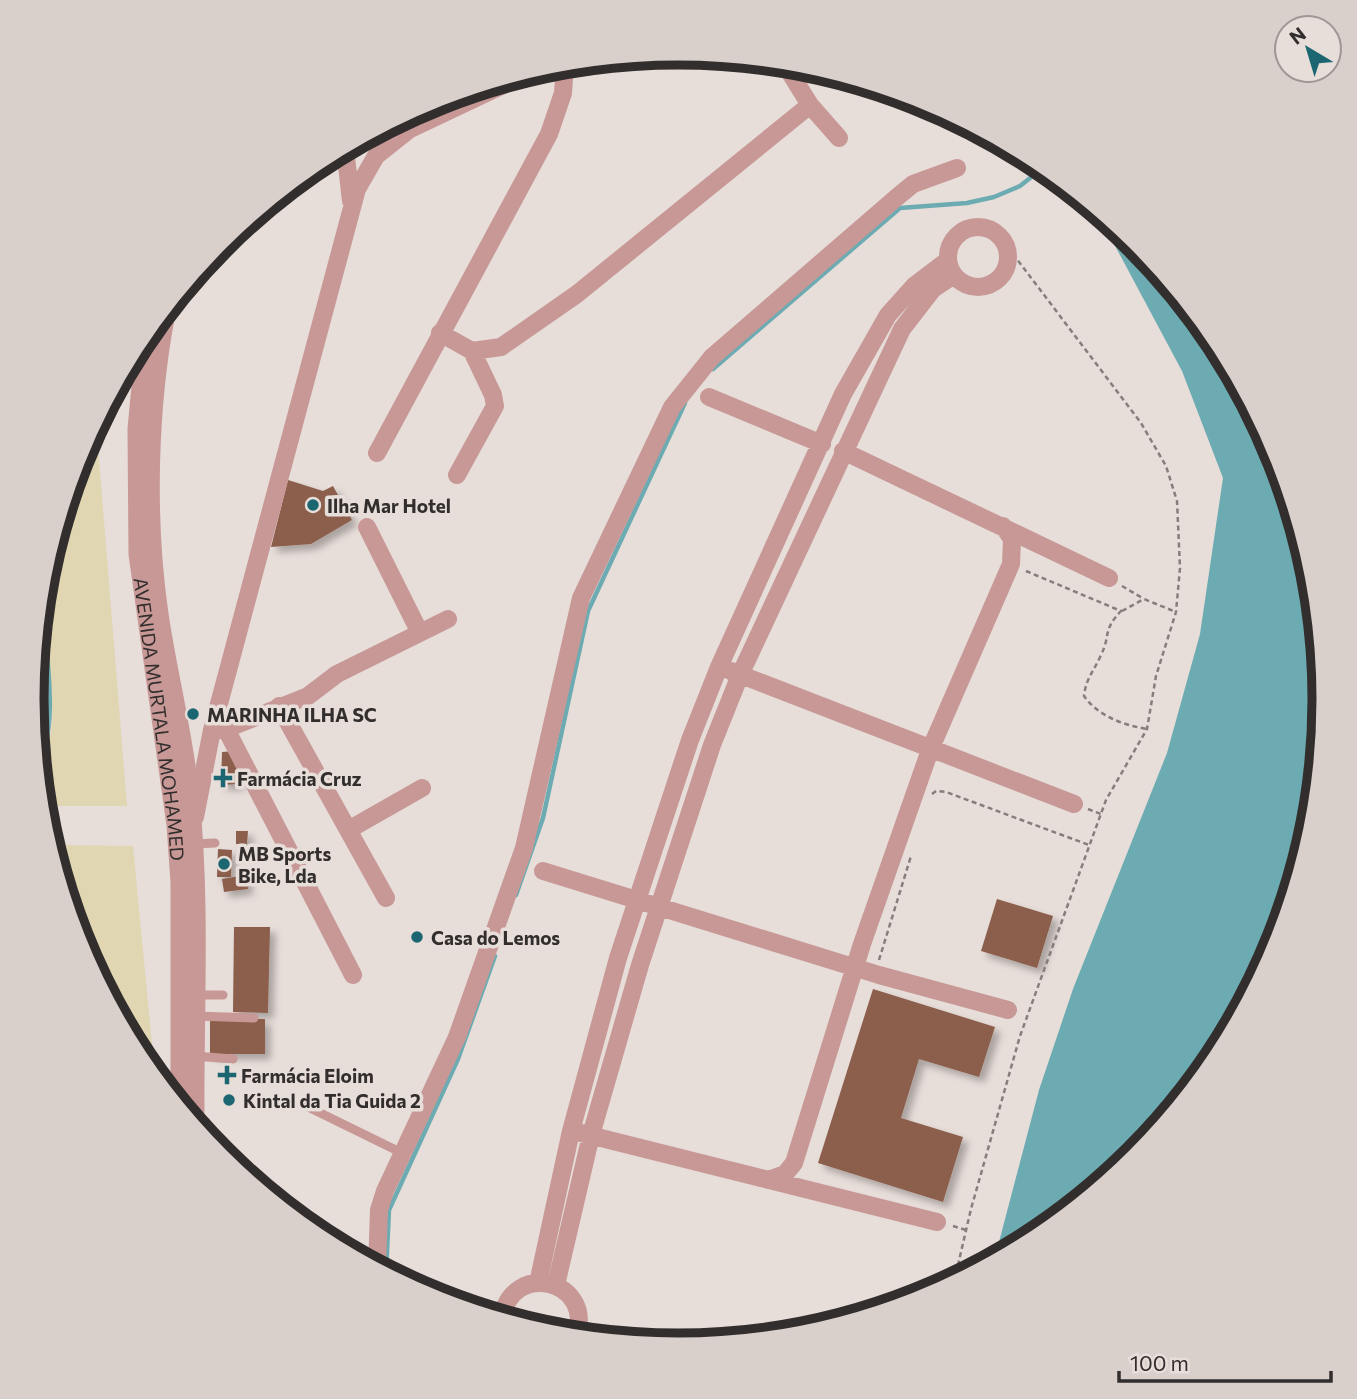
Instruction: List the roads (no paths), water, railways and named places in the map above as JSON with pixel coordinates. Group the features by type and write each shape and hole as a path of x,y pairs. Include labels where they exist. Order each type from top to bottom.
{"street":[{"path":"377,453 548,134 562,93 564,75"},
{"path":"792,75 810,104 839,138"},
{"name":"AVENIDA MURTALA MOHAMED","path":"193,838 357,189 376,156 410,129 482,96"},
{"path":"472,351 502,347 577,294 810,104"},
{"path":"433,114 444,114"},
{"path":"346,159 352,208"},
{"path":"377,1258 379,1210 402,1153 457,1037 524,848 581,598 672,407 712,358 905,191 934,174 957,168"},
{"path":"547,1284 659,905 712,745 740,675 843,451 914,309 951,267 951,242 958,234 976,226 995,231 1007,246 1007,266 994,282 975,287 965,284 951,267"},
{"path":"547,1284 571,1131 636,898 690,740 719,667 843,394 888,315 914,286 951,267"},
{"name":"AVENIDA MURTALA MOHAMED","path":"164,328 153,419 154,559 159,614 188,783 193,838 195,1110"},
{"path":"440,333 472,351 493,395 495,406 457,475"},
{"name":"AVENIDA MURTALA MOHAMED","path":"144,359 136,443 138,554 146,621 170,764 177,836 180,1092"},
{"path":"709,397 821,444"},
{"path":"843,451 1109,578"},
{"path":"769,1180 785,1174 794,1163 855,967 930,750 1011,564 1012,539 1003,526"},
{"path":"367,527 420,633"},
{"path":"353,975 219,730 308,696 337,674 448,619"},
{"path":"719,667 1074,804"},
{"path":"279,706 386,898"},
{"path":"350,830 422,788"},
{"path":"543,871 875,973 1008,1010"},
{"path":"571,1131 937,1222"},
{"path":"506,1311 520,1289 547,1284 573,1300 578,1311 577,1326"}],"lane":[{"path":"193,838 215,843"},
{"path":"195,995 223,995"},
{"path":"195,1016 254,1018"},
{"path":"194,1056 233,1059"},
{"path":"302,1104 402,1153"}],"water":[{"path":"1108,233 1156,281 1206,347 1248,419 1280,495 1301,576 1312,658 1312,741 1301,823 1280,904 1248,980 1228,1017 1182,1086 1156,1118 1097,1177 1065,1203 997,1248 1039,1090 1073,989 1167,753 1200,634 1223,478 1182,371"},
{"path":"47,637 52,709 46,749 44,700"}],"waterway":[{"path":"713,369 900,208 967,203 994,197 1020,186 1035,174"},
{"path":"516,895 543,818 588,611 685,403"},
{"path":"386,1263 389,1210 458,1059 495,956"}],"place":[{"name":"Ilha Mar Hotel","path":"313,505"},
{"name":"MARINHA ILHA SC","path":"193,714"},
{"name":"Farmácia Cruz","path":"223,778"},
{"name":"MB Sports Bike, Lda","path":"224,864"},
{"name":"Casa do Lemos","path":"417,937"},
{"name":"Farmácia Eloim","path":"227,1075"},
{"name":"Kintal da Tia Guida 2","path":"229,1100"}]}
